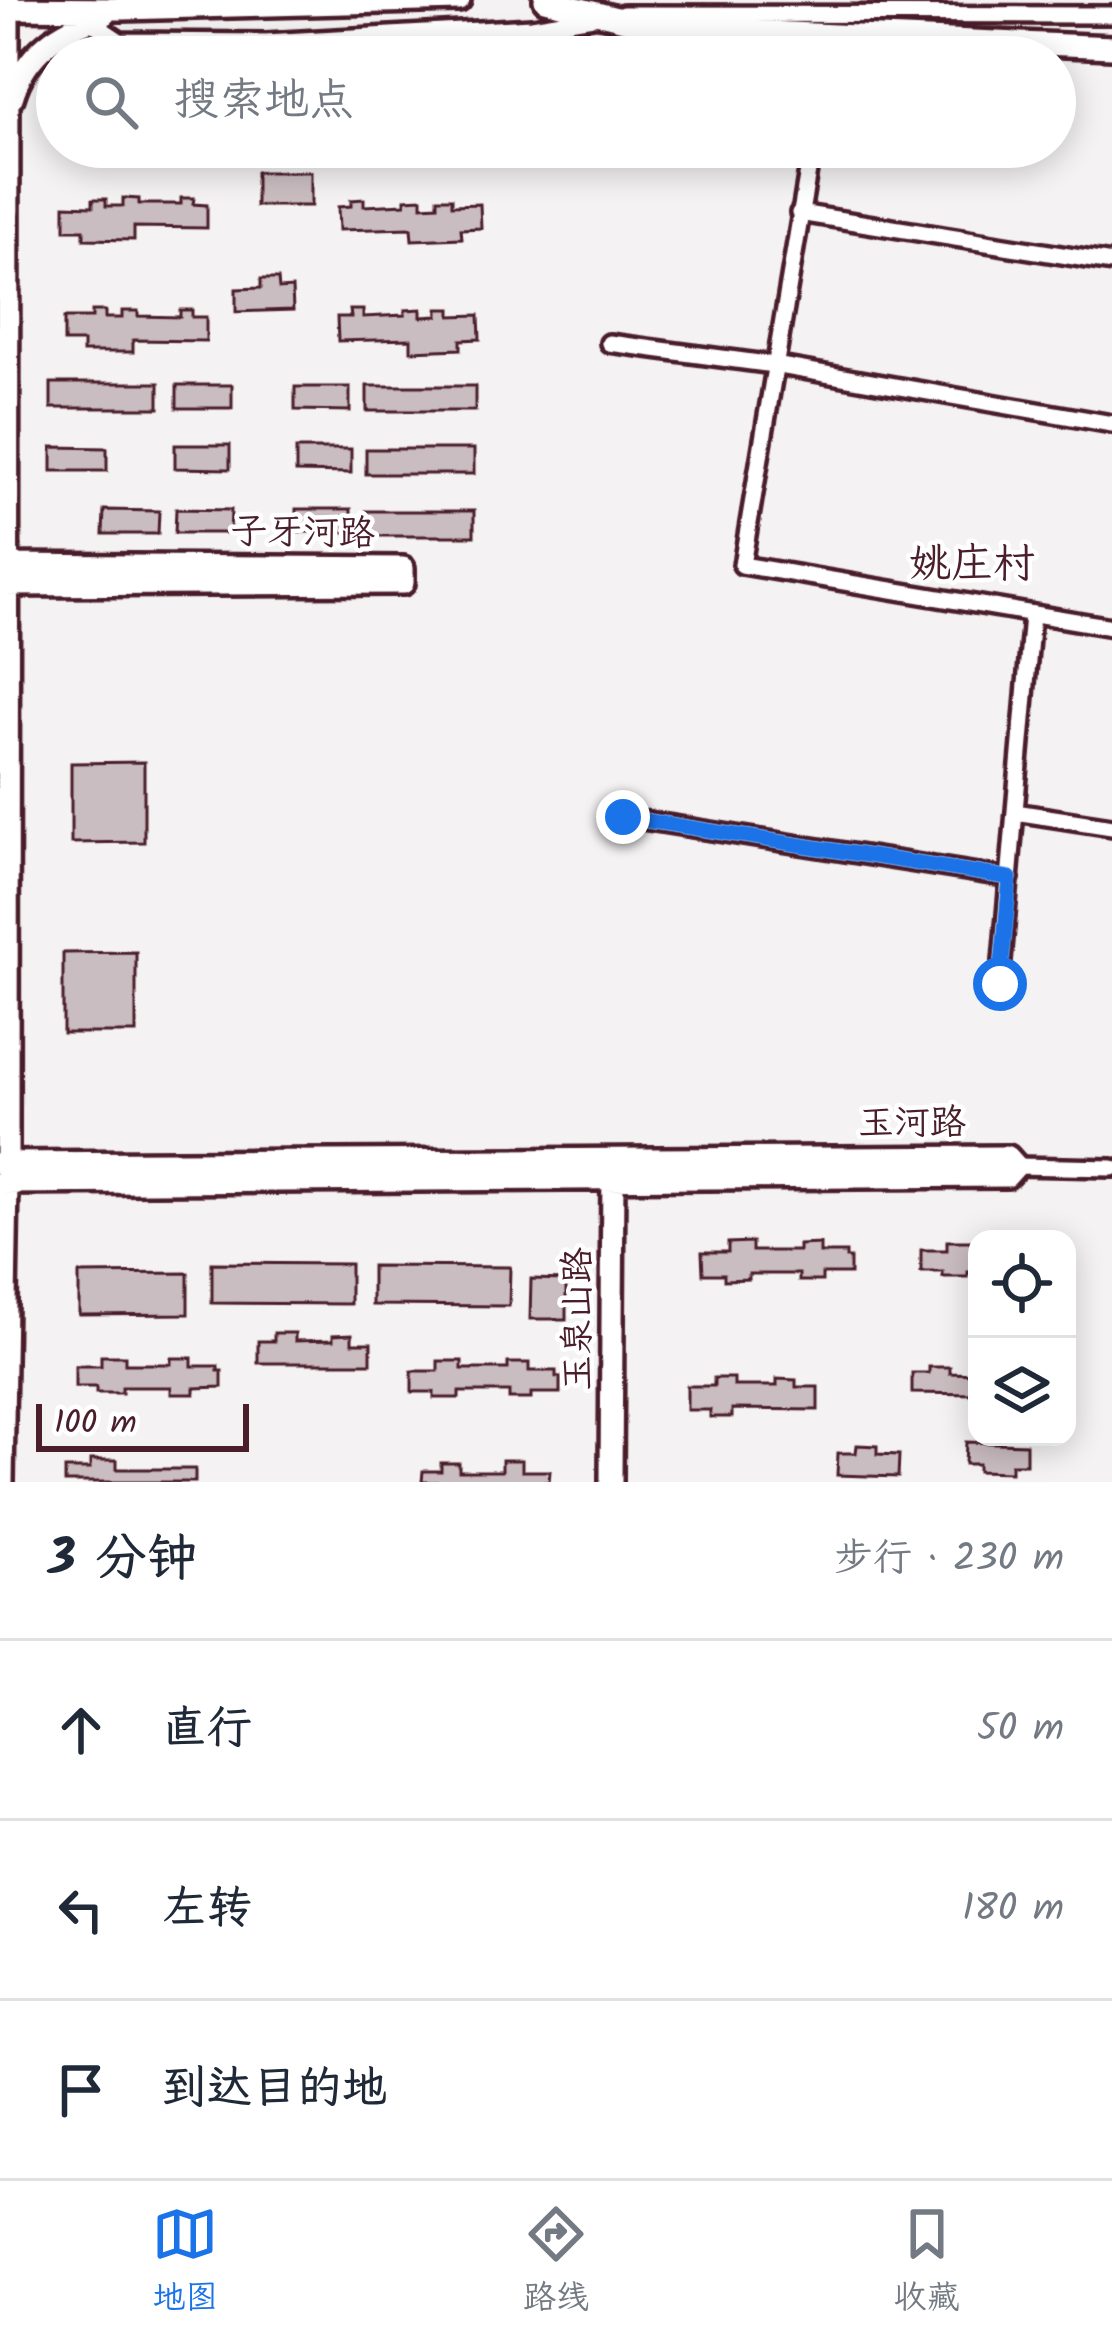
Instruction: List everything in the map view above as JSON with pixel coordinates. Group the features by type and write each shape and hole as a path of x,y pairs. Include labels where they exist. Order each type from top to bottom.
{"street":[{"path":"2,1482 5,5 79,15 122,9 459,0"},
{"path":"545,0 662,11 1112,15"},
{"path":"372,36 532,27 606,8 652,27 736,36"},
{"path":"79,15 112,36"},
{"path":"52,36 79,15"},
{"path":"1076,47 1112,47"},
{"path":"7,116 18,80 36,54"},
{"path":"808,168 742,565 1112,627"},
{"path":"799,213 1112,262"},
{"path":"609,343 774,365 1112,424"},
{"name":"子牙河路","path":"403,568 403,583 3,575 403,568"},
{"path":"1000,984 1032,614"},
{"path":"1015,812 1112,826"},
{"path":"623,817 1010,878"},
{"name":"玉河路","path":"3,1173 613,1169 1007,1157 1016,1166"},
{"path":"1016,1166 1112,1168"},
{"name":"玉泉山路","path":"611,1482 613,1169"}],"building":[{"path":"256,172 311,172 311,206 256,206"},
{"path":"123,198 139,199 139,204 181,204 181,198 194,198 193,204 207,205 207,228 134,227 134,240 84,239 84,230 65,230 65,205 93,206 93,199 106,199 106,206 123,206"},
{"path":"422,198 422,206 438,205 438,198 452,198 452,205 480,204 481,228 461,229 462,238 412,240 411,228 339,230 338,207 351,206 351,200 364,199 364,206 405,204 405,199"},
{"path":"261,279 278,279 279,289 292,288 293,310 236,312 236,289 261,288"},
{"path":"421,309 421,317 438,316 438,309 451,309 451,316 479,315 480,339 461,340 461,349 411,351 411,339 338,341 337,317 351,317 350,310 363,310 363,317 405,315 405,310"},
{"path":"180,310 192,310 192,317 206,317 206,341 133,340 133,352 83,352 83,342 64,342 64,318 92,318 92,311 105,311 105,318 122,318 122,311 180,317"},
{"path":"51,383 159,383 159,408 51,408"},
{"path":"177,385 232,385 232,408 177,408"},
{"path":"367,386 475,386 475,411 367,411"},
{"path":"295,387 350,387 350,411 295,410"},
{"path":"175,445 230,445 230,469 175,468"},
{"path":"52,447 107,448 107,471 52,471"},
{"path":"296,449 351,449 351,473 296,472"},
{"path":"366,449 474,449 474,474 366,474"},
{"path":"176,509 231,510 230,533 175,533"},
{"path":"296,509 351,509 351,532 296,532"},
{"path":"104,510 159,511 158,534 103,534"},
{"path":"366,511 474,511 474,536 366,536"},
{"path":"144,762 144,842 71,843 71,763"},
{"path":"136,952 136,1033 63,1033 63,953"},
{"path":"947,1241 968,1241 968,1277 921,1272 921,1250 947,1250"},
{"path":"752,1242 752,1251 799,1251 799,1245 820,1244 820,1253 846,1253 850,1274 822,1274 822,1281 799,1281 799,1274 749,1274 749,1279 724,1280 724,1274 703,1274 702,1252 728,1252 728,1243"},
{"path":"212,1263 350,1264 350,1304 212,1303"},
{"path":"372,1266 510,1267 509,1306 372,1305"},
{"path":"188,1273 188,1314 79,1315 79,1274"},
{"path":"531,1279 566,1280 566,1319 530,1319"},
{"path":"274,1333 295,1333 295,1341 333,1340 333,1335 352,1334 352,1343 371,1343 371,1363 258,1363 258,1341 274,1341"},
{"path":"101,1356 125,1356 125,1364 171,1364 171,1358 192,1358 192,1366 218,1366 222,1387 171,1394 171,1387 122,1387 122,1393 96,1393 96,1387 75,1387 75,1366 101,1366"},
{"path":"438,1361 462,1361 462,1369 508,1369 508,1363 529,1363 529,1371 556,1371 560,1393 509,1399 509,1392 459,1392 459,1398 434,1398 434,1392 412,1392 412,1371 438,1371"},
{"path":"929,1367 950,1367 950,1373 968,1374 968,1394 912,1393 912,1373 929,1373"},
{"path":"714,1378 734,1378 734,1386 777,1386 777,1379 796,1380 796,1387 818,1387 818,1410 732,1409 732,1417 710,1417 710,1410 687,1410 687,1386 714,1386"},
{"path":"966,1442 968,1446 1026,1446 1026,1464 1011,1464 1011,1472 978,1471 978,1464 965,1464"},
{"path":"857,1445 877,1446 877,1454 899,1455 898,1477 837,1475 838,1453 856,1453"},
{"path":"90,1460 117,1460 117,1469 195,1469 195,1482 65,1482 65,1469 90,1469"},
{"path":"502,1460 522,1460 522,1471 550,1471 549,1482 422,1482 423,1471 441,1471 441,1463 459,1463 459,1471 502,1471"}],"district":[{"name":"姚庄村","path":"972,565"}],"route":[{"path":"623,817 1010,878 1000,984"}]}
